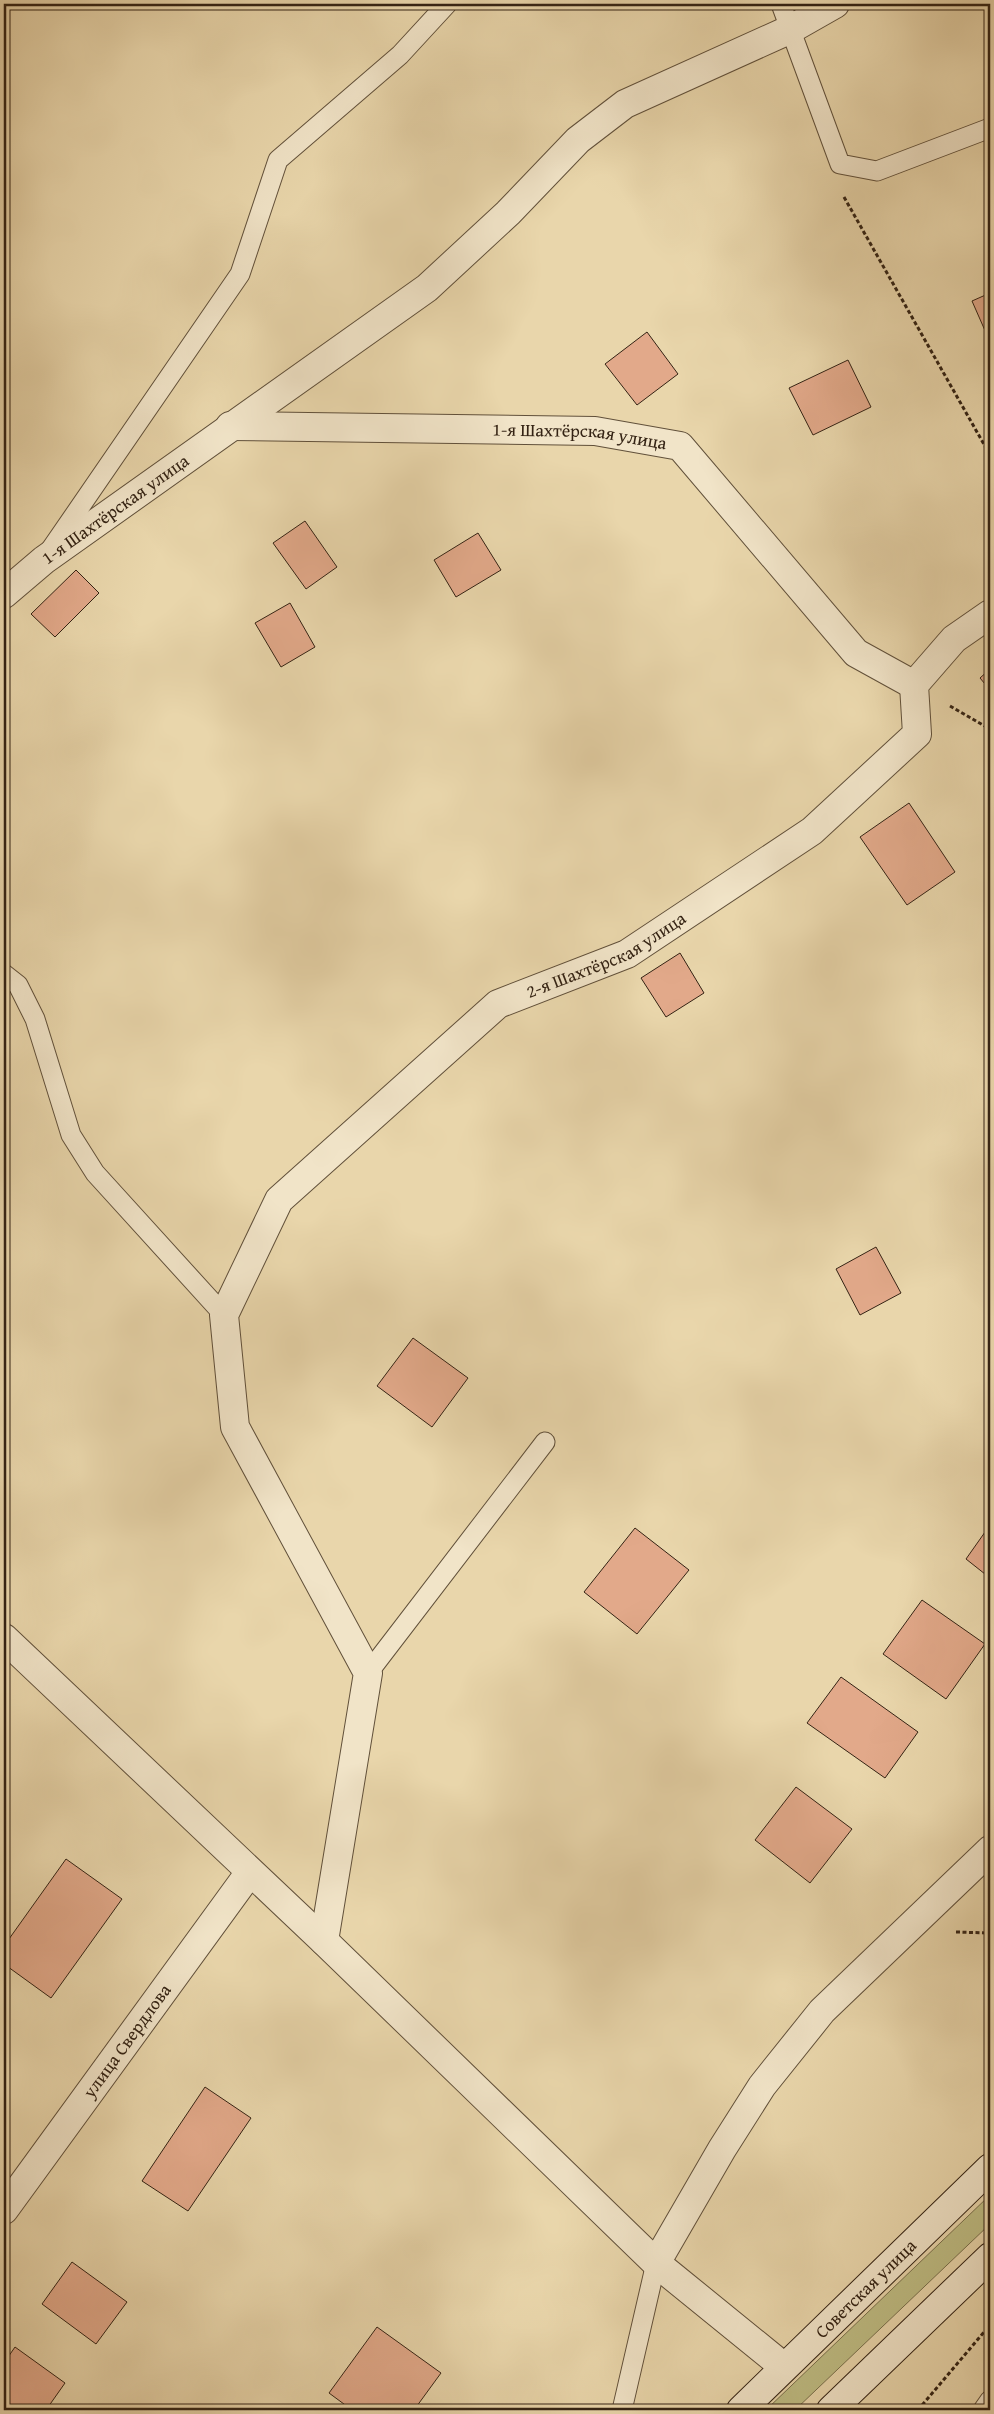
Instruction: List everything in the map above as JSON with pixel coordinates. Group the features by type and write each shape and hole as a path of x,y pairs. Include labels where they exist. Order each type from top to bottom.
{"street":[{"name":"1-я Шахтёрская улица","path":"4,594 44,560 230,426 427,288 508,213 578,140 625,104 791,29 835,4"},
{"name":"1-я Шахтёрская улица","path":"230,426 594,431 680,446 856,653 914,686"},
{"path":"914,686 954,638 990,614"},
{"name":"2-я Шахтёрская улица","path":"224,1314 279,1200 498,1004 627,954 812,831 917,734 914,686"},
{"path":"224,1314 235,1427 368,1673 324,1940"},
{"path":"4,1638 324,1940 656,2262 784,2367"},
{"path":"656,2262 762,2086 822,2010 990,1850"},
{"name":"улица Свердлова","path":"4,2210 250,1872"},
{"name":"Советская улица","path":"741,2410 990,2168"},
{"path":"831,2410 990,2257"}],"lane":[{"path":"44,560 240,274 278,160 400,55 446,4"},
{"path":"781,4 840,164 877,171 990,128"},
{"path":"4,974 18,985 35,1019 71,1135 95,1173 224,1314"},
{"path":"368,1673 545,1442"},
{"path":"622,2410 656,2262"},
{"path":"983,2410 990,2400"}],"path":[{"path":"840,164 844,197 990,455"},
{"path":"918,2410 990,2325"}],"shaded area":[{"path":"990,2195 990,2224 795,2410 766,2410"}],"building":[{"path":"990,293 990,342 972,301"},
{"path":"647,332 678,374 637,405 605,364"},
{"path":"848,360 871,407 813,435 789,388"},
{"path":"305,521 337,567 306,589 273,543"},
{"path":"478,533 501,570 456,597 434,560"},
{"path":"76,570 99,593 55,637 31,614"},
{"path":"290,603 315,647 281,667 255,623"},
{"path":"990,669 990,690 980,678"},
{"path":"909,803 955,872 907,905 860,837"},
{"path":"680,953 704,993 666,1017 641,978"},
{"path":"876,1247 901,1293 860,1315 836,1269"},
{"path":"413,1338 468,1378 432,1427 377,1386"},
{"path":"990,1525 990,1578 966,1559"},
{"path":"635,1528 689,1570 637,1634 584,1592"},
{"path":"922,1600 985,1644 946,1699 883,1654"},
{"path":"841,1677 918,1732 885,1778 807,1723"},
{"path":"796,1787 852,1829 810,1883 755,1840"},
{"path":"66,1859 122,1899 51,1998 4,1964 4,1946"},
{"path":"205,2087 251,2118 188,2211 142,2181"},
{"path":"72,2262 127,2302 96,2344 42,2304"},
{"path":"377,2327 441,2373 414,2410 352,2410 329,2393"},
{"path":"15,2347 65,2383 46,2410 4,2410 4,2363"}]}
